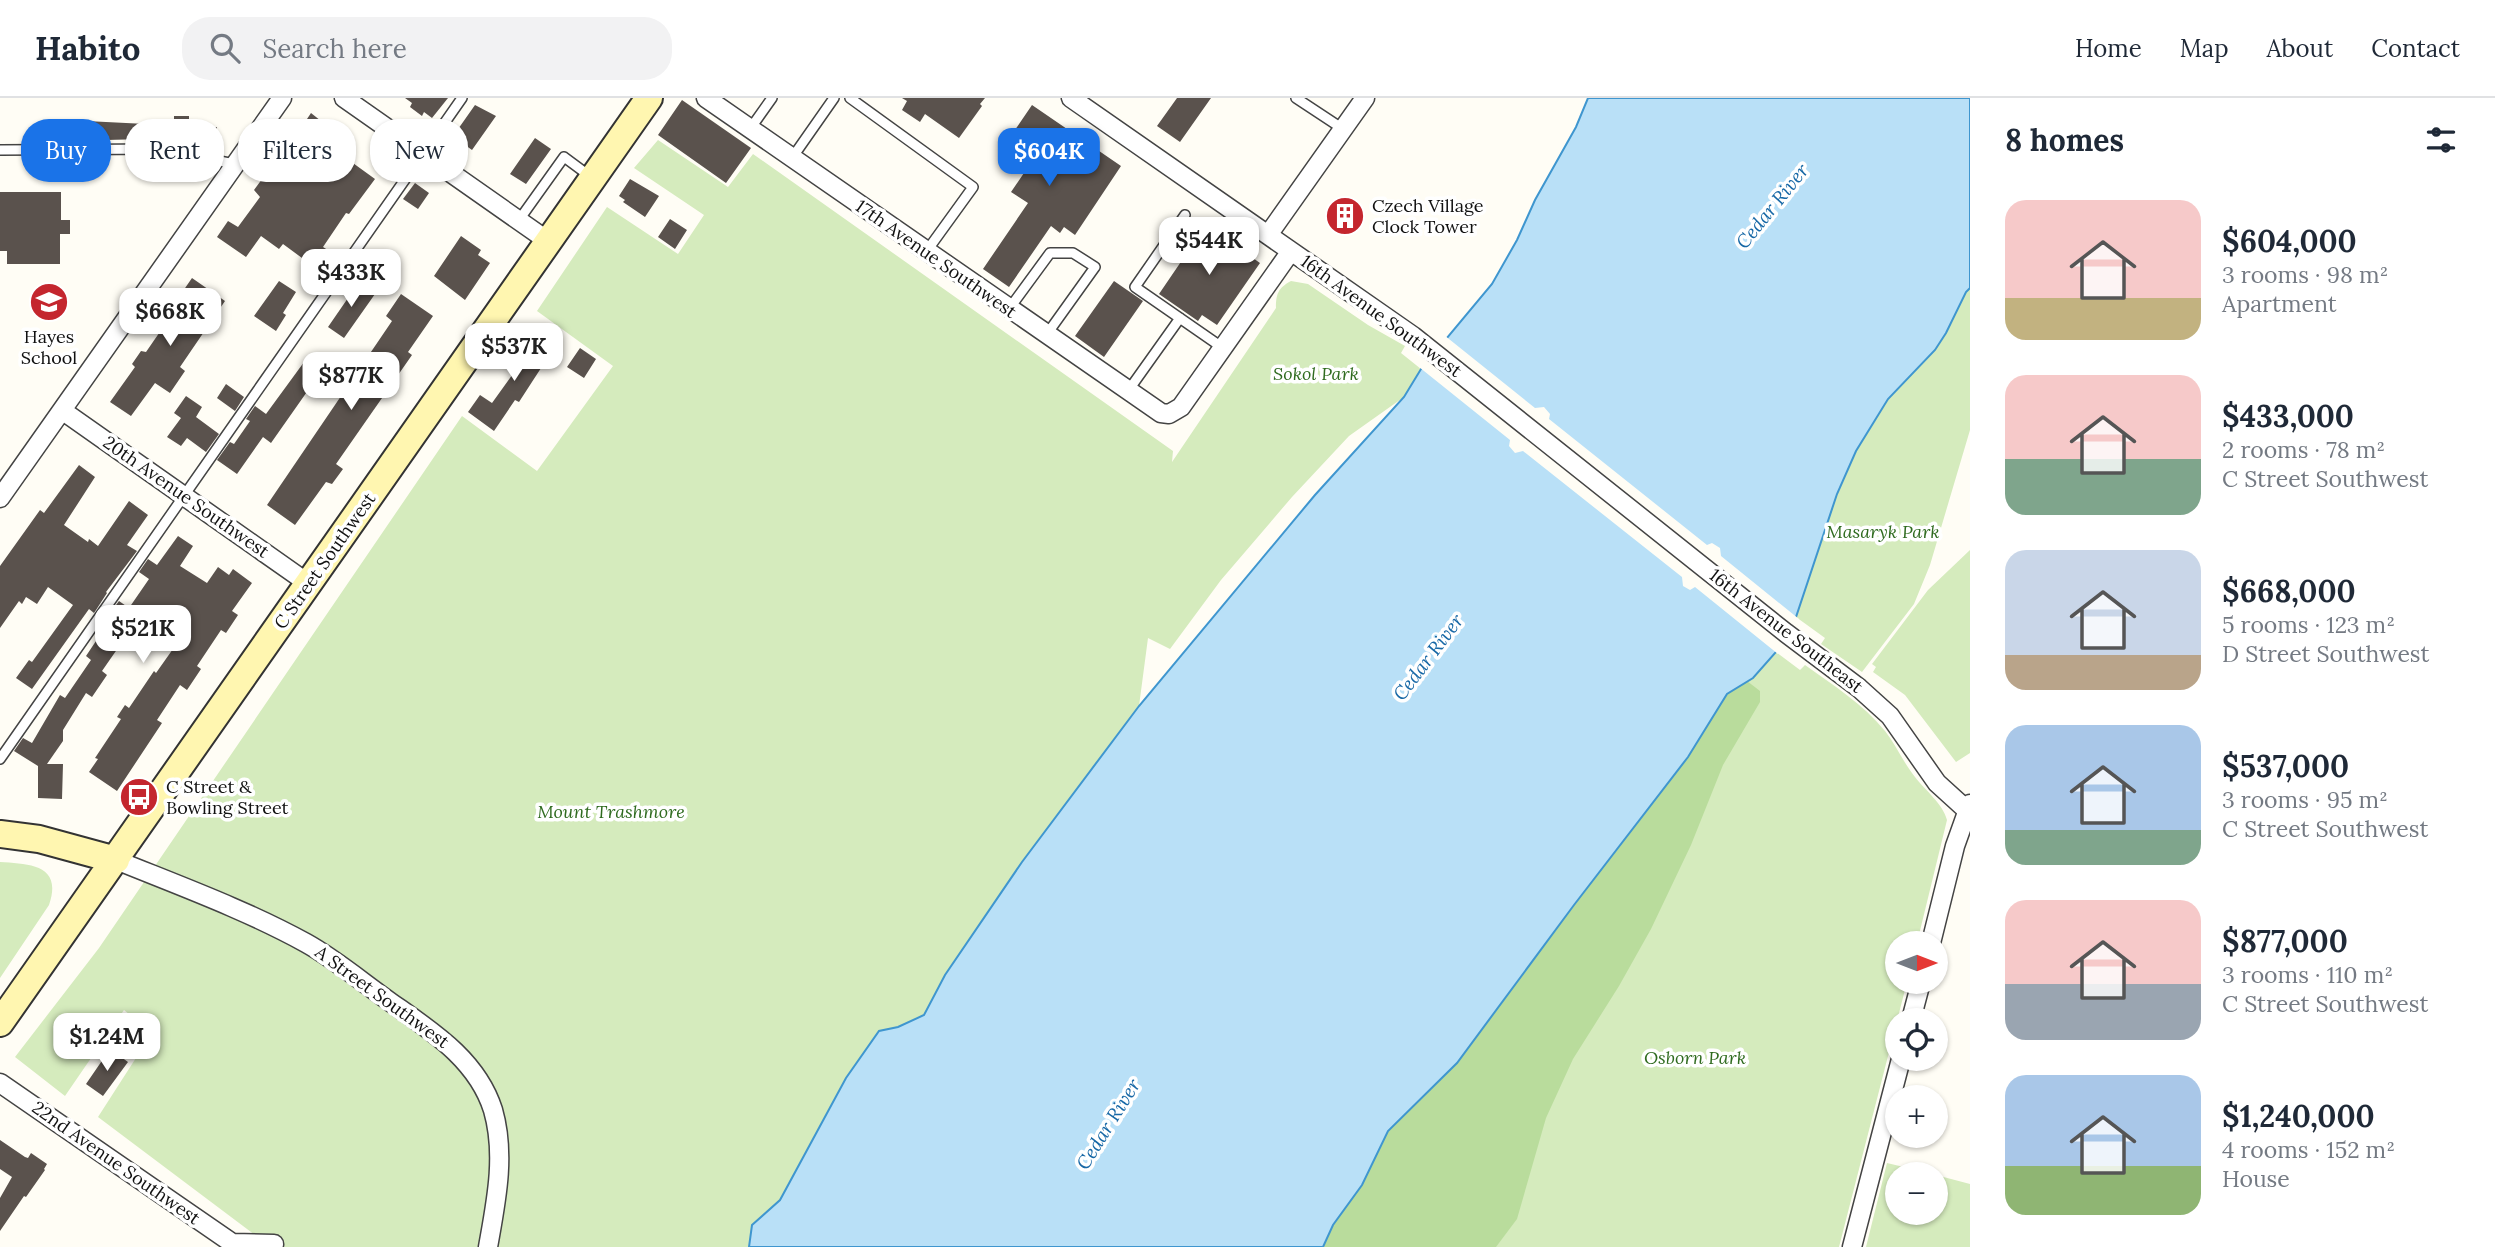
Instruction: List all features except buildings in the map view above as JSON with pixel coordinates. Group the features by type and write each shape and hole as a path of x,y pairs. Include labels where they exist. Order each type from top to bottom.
{"main road":[{"name":"C Street Southwest","path":"0,1024 649,98"},
{"path":"0,834 39,839 116,860"}],"street":[{"path":"0,498 282,98"},
{"path":"344,98 374,119"},
{"name":"17th Avenue Southwest","path":"706,98 1157,411 1169,414 1181,407 1223,348"},
{"name":"16th Avenue Southwest","path":"1071,98 1413,336 1582,469"},
{"path":"1268,235 1365,98"},
{"path":"464,182 548,241"},
{"path":"1223,348 1291,251"},
{"name":"20th Avenue Southwest","path":"63,411 309,584"},
{"name":"16th Avenue Southeast","path":"1582,469 1859,688 1890,716 1929,774 1969,809"},
{"path":"1934,931 1969,809"},
{"name":"A Street Southwest","path":"116,860 234,908 309,944 438,1035 466,1061 492,1108 500,1141 498,1181 488,1247"},
{"path":"1852,1247 1898,1071"},
{"name":"22nd Avenue Southwest","path":"0,1083 232,1243 274,1244"}],"lane":[{"path":"448,119 462,98"},
{"path":"750,129 772,98"},
{"path":"792,158 834,98"},
{"path":"850,98 973,187 926,252"},
{"path":"1296,98 1343,129"},
{"path":"0,150 161,149 234,164"},
{"path":"519,220 564,157 593,178"},
{"path":"0,759 405,182"},
{"path":"1185,215 1135,287 1223,348"},
{"path":"1009,309 1050,253 1073,253 1095,267 1046,335"},
{"path":"1128,391 1180,318"}],"green space":[{"name":"Mount Trashmore","path":"658,140 728,187 753,154 1173,451 1172,462 1276,308 1277,295 1283,286 1291,281 1308,284 1368,325 1405,346 1401,353 1421,369 1404,397 1349,436 1292,497 1221,580 1170,649 1148,638 1139,706 1022,862 945,975 924,1015 898,1027 879,1031 846,1078 780,1200 752,1225 749,1247 271,1247 98,1117 152,1033 124,1010 65,1096 15,1057 99,948 462,416 537,471 613,366 537,311 607,207 678,254 704,215 634,168"},
{"name":"Masaryk Park","path":"1970,288 1970,430 1930,565 1914,604 1862,672 1821,644 1825,638 1796,617 1837,494 1856,451 1888,399 1935,350"},
{"path":"1970,550 1970,753 1956,762 1905,695 1873,672 1876,667 1872,664 1928,590"},
{"name":"Osborn Park","path":"1776,652 1800,670 1805,665 1847,695 1885,731 1919,782 1942,808 1947,820 1920,931 1885,931 1885,994 1904,994 1900,1008 1885,1008 1885,1068 1839,1247 1323,1247 1727,694 1753,678"},
{"path":"1747,681 1760,691 1760,702 1723,765 1691,845 1651,929 1573,1059 1546,1118 1517,1219 1496,1247 1323,1247 1333,1225 1362,1185 1388,1131 1457,1063 1688,757 1727,694"},
{"path":"0,862 41,869 51,881 52,891 49,905 0,978"},
{"path":"1885,1171 1885,1225 1948,1225 1948,1178 1970,1184 1970,1247 1866,1247"}],"water":[{"name":"Cedar River","path":"1588,98 1970,98 1970,288 1935,350 1888,399 1856,451 1837,494 1796,617 1776,652 1753,678 1727,694 1688,757 1457,1063 1388,1131 1362,1185 1333,1225 1323,1247 749,1247 752,1225 780,1200 846,1078 879,1031 898,1027 924,1015 945,975 1022,862 1139,706 1315,495 1404,397 1421,369 1492,284 1576,127"}],"pier":[{"path":"1444,335 1535,408 1544,407 1550,414 1549,419 1707,545 1712,543 1720,548 1721,556 1799,619 1778,654 1695,587 1690,590 1683,586 1682,577 1523,451 1515,453 1509,446 1510,440 1419,367"}],"place":[{"name":"Czech Village Clock Tower","path":"1345,216"},
{"name":"Hayes School","path":"49,302"},
{"name":"C Street & Bowling Street","path":"139,797"}],"park label":[{"name":"Sokol Park","path":"1316,374"}]}
